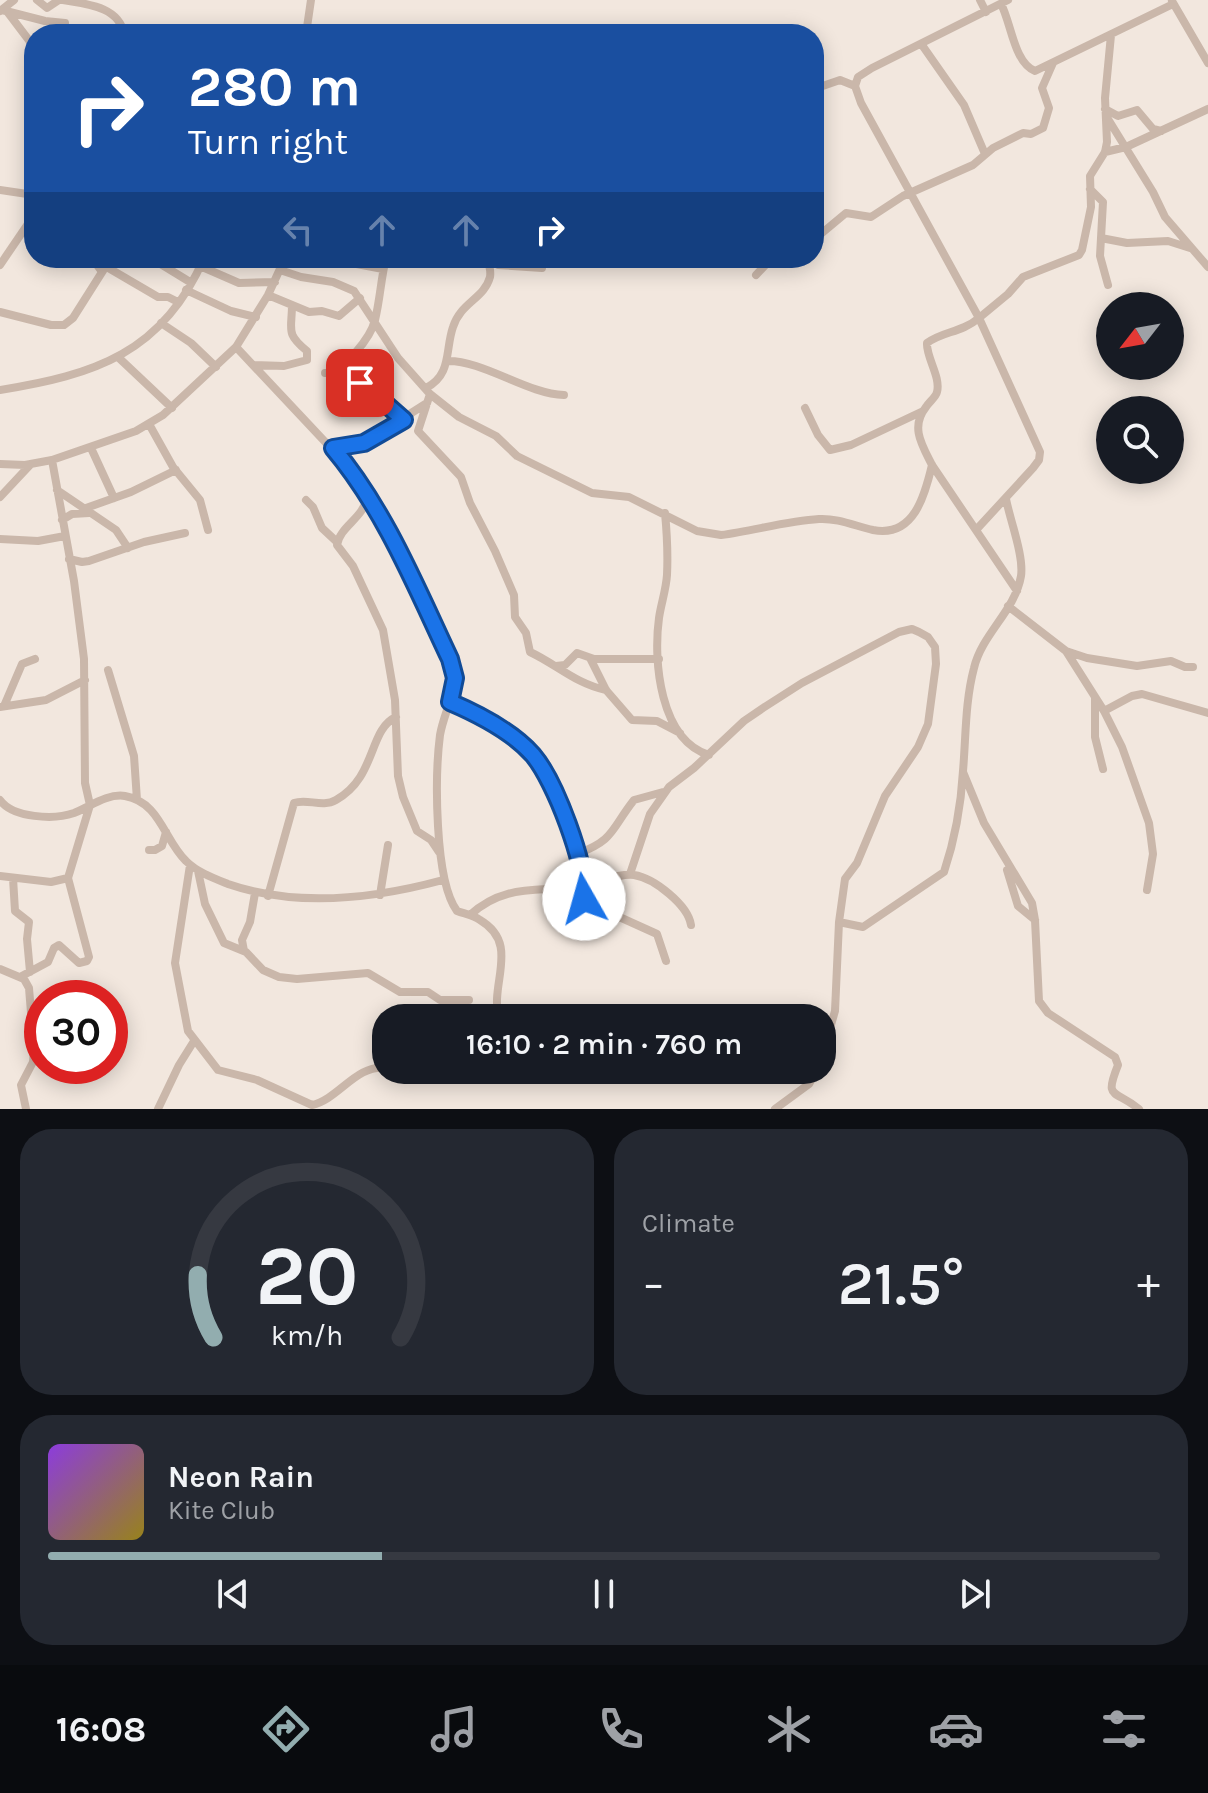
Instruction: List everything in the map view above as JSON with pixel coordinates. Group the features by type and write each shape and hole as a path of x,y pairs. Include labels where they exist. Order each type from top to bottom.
{"street":[{"path":"3,10 14,0"},
{"path":"37,0 47,8 61,0 88,5 113,14 121,24"},
{"path":"307,24 311,0"},
{"path":"980,0 986,12"},
{"path":"855,86 863,73 1004,2 1013,38 1029,69 1036,71 1173,2 1208,63"},
{"path":"3,10 65,23"},
{"path":"3,10 24,35"},
{"path":"1017,591 932,465 918,434 917,426 922,412 937,388 927,343 932,338 962,330 1008,294 1023,277 1079,255 1090,214 1090,176 1105,152 1111,35"},
{"path":"922,45 964,105 985,154"},
{"path":"824,231 841,215 850,213 866,219 871,217 910,193 973,165 985,154 1023,133 1031,134 1043,128 1049,108 1042,88 1053,63"},
{"path":"824,86 840,80 855,86 861,103 979,318 1040,452 1033,468 976,530"},
{"path":"1105,152 1126,147 1208,109"},
{"path":"1106,112 1118,116 1137,110 1153,129 1161,131"},
{"path":"1106,112 1165,217 1208,267"},
{"path":"1090,188 1103,202 1100,256 1108,285"},
{"path":"0,190 24,194"},
{"path":"0,265 24,230"},
{"path":"1101,238 1124,243 1168,241 1194,249"},
{"path":"165,268 188,286 231,311 256,317"},
{"path":"0,390 88,371 119,358 161,323 198,268"},
{"path":"213,268 239,283 275,282"},
{"path":"378,268 383,269 375,323 352,357 328,373 350,375 360,383 371,385 379,398 403,420 418,426"},
{"path":"333,448 364,443 403,420 429,394 447,361 452,329 462,308 479,296 489,280 488,268"},
{"path":"756,275 763,268"},
{"path":"0,312 51,325 64,325 73,318 104,269 158,297 168,297 178,302"},
{"path":"0,464 52,460 149,424 172,408 236,347 256,317 280,270 354,291 405,367 429,394 459,417 496,436 509,450 592,493 629,497 697,531 714,536 823,519 874,530 891,530 904,525 917,511 932,465"},
{"path":"268,295 309,312 322,311 339,316 360,298"},
{"path":"254,365 284,366 307,360 307,351 295,343 291,333 292,305"},
{"path":"161,323 191,343 216,367"},
{"path":"236,347 333,448 367,496 403,561 454,669 455,678 438,752 443,880 453,907 487,925 499,940 503,961 498,1004"},
{"path":"119,358 172,408"},
{"path":"447,361 461,362 520,381 538,391 564,395"},
{"path":"429,394 418,426 420,434 461,477 470,503 514,595 515,617 526,633 530,652 582,684 606,690"},
{"path":"805,408 826,448 835,450 922,412"},
{"path":"149,424 176,470 200,500 208,530"},
{"path":"91,448 114,498"},
{"path":"20,977 48,962 54,948 59,945 79,963 87,961 87,944 68,878 90,805 85,783 84,659 52,460"},
{"path":"0,497 30,464"},
{"path":"62,520 176,470"},
{"path":"57,490 116,530 128,548"},
{"path":"337,542 362,513 367,496"},
{"path":"839,922 863,927 868,925 944,872 959,817 967,696 974,665 1017,591 1021,571 1006,499"},
{"path":"306,500 313,507 322,528 337,542 353,566 383,630 396,717 398,776 403,797 417,831 431,840 441,854"},
{"path":"665,513 667,580 659,620 662,696 690,746 709,755"},
{"path":"69,559 89,561 144,542 185,533"},
{"path":"0,539 38,541 65,536"},
{"path":"1008,606 1066,651 1087,658 1122,661 1137,666 1171,661 1193,667"},
{"path":"630,874 650,814 663,792 709,755 744,721 802,683 899,632 912,629 928,637 935,647 936,664 928,724 918,747 885,796 857,863 845,879 839,922 835,1004"},
{"path":"1066,651 1104,711 1128,761 1149,823 1153,854 1147,890"},
{"path":"555,666 565,665 575,653 590,658 659,659"},
{"path":"590,658 606,690 632,720 657,721 680,733"},
{"path":"2,706 22,664 35,659"},
{"path":"108,670 134,756 137,800"},
{"path":"2,706 46,700 85,680"},
{"path":"1104,711 1142,694 1208,713"},
{"path":"1095,697 1095,737 1103,769"},
{"path":"450,702 486,719 534,756 555,796 577,854 585,885 585,902 657,934 666,961"},
{"path":"268,896 294,803 330,803 347,793 365,773 379,731 396,717"},
{"path":"963,772 978,811 1005,861 1027,892 1035,920 1039,1001 1048,1013 1115,1057 1118,1065 1110,1081 1111,1086 1119,1097 1139,1109"},
{"path":"577,854 603,843 612,835 634,800 663,792"},
{"path":"0,800 5,807 21,813 51,816 67,815 119,796 137,800 153,813 176,849 198,871 268,896 380,895 443,880"},
{"path":"149,850 162,846 167,831"},
{"path":"380,895 388,845"},
{"path":"1005,861 1018,906 1035,920"},
{"path":"190,865 175,963 185,1021 194,1041 218,1070 257,1080 312,1105 319,1104 349,1080 372,1070"},
{"path":"198,871 205,904 220,938 227,945 244,951 263,970 279,977 297,979 368,973 400,992 428,992 440,1000 469,1000"},
{"path":"470,915 491,900 517,890 585,885 630,874 639,876 675,899 690,917 691,925"},
{"path":"0,876 51,882 68,878"},
{"path":"13,878 15,911 28,920 30,972"},
{"path":"244,951 242,940 250,922 255,893"},
{"path":"0,969 20,977 29,988 34,1049 33,1062 21,1085 26,1109"},
{"path":"158,1109 194,1041"},
{"path":"775,1109 809,1084"}],"route":[{"path":"360,383 371,385 379,398 404,420 364,443 333,448 389,534 450,659 455,678 450,702 486,719 528,750 538,762 568,825 585,885 584,899"}]}
